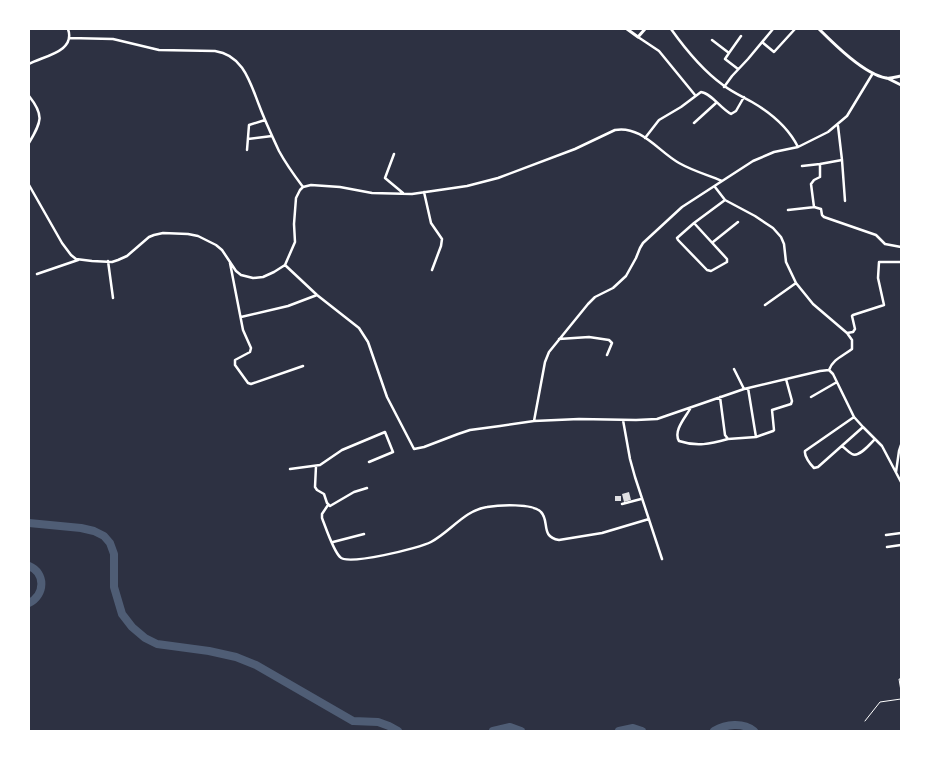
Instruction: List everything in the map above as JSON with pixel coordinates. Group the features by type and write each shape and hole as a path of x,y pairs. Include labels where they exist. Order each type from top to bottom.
{"street":[{"path":"29,64 65,47 69,38 68,29"},
{"path":"627,29 660,51 695,95"},
{"path":"638,37 646,29"},
{"path":"671,29 696,62 724,87 744,97 766,111 784,126 791,134 798,147"},
{"path":"724,87 773,29"},
{"path":"762,42 774,52 795,29"},
{"path":"819,29 848,55 873,73 901,85"},
{"path":"738,70 725,59 741,36"},
{"path":"69,38 113,39 160,50 215,51 223,52 231,56 246,72 272,136 289,169 303,187"},
{"path":"712,40 729,53"},
{"path":"534,421 545,362 549,352 579,314 596,297 613,288 626,276 634,263 640,248 656,230 682,207 753,161 763,156 798,147 819,138 838,125 854,106 873,73"},
{"path":"887,78 901,76"},
{"path":"645,138 655,123 681,107 701,92 704,92 731,114 736,111 744,97"},
{"path":"29,96 38,107 40,118 29,143"},
{"path":"694,123 716,103"},
{"path":"247,150 250,126 265,120"},
{"path":"838,125 845,200"},
{"path":"29,185 62,243 76,259 108,261 118,260 127,256 149,238 163,233 188,234 198,236 216,245 229,258 236,271 241,275 246,277 263,277 285,265 295,242 294,224 296,198 303,187 311,185 372,193 424,192 467,186 498,178 575,149 615,130 635,132 678,162 722,182"},
{"path":"248,139 272,136"},
{"path":"394,154 385,178 403,193"},
{"path":"802,166 842,160"},
{"path":"815,207 811,184 814,180 820,177 820,164"},
{"path":"715,187 725,200 774,228 784,244 786,262 796,283 813,304 847,333 852,340 852,349 831,364 829,370"},
{"path":"424,192 431,223 442,239 432,270"},
{"path":"694,223 713,242 728,260 727,262 709,271 678,240 678,236 694,223 725,200"},
{"path":"788,210 815,207 821,209 824,217 876,235 885,244 901,247"},
{"path":"713,242 738,222"},
{"path":"229,258 243,330 251,348 250,352 234,362 248,383 254,383 303,366"},
{"path":"37,274 80,260"},
{"path":"108,261 113,298"},
{"path":"847,333 853,332 855,329 853,315 884,305 878,278 879,262 901,262"},
{"path":"285,265 317,295 355,324 363,333 368,342 387,397 414,449 424,448 470,430 534,421 579,419 657,419 744,389 829,370"},
{"path":"765,305 796,283"},
{"path":"241,317 288,306 317,295"},
{"path":"558,339 589,337 609,340 612,344 608,355"},
{"path":"734,369 744,389"},
{"path":"829,370 833,374 854,417 885,450 901,482"},
{"path":"690,408 677,434 679,441 701,446 728,439 756,437 774,430 772,410 791,404 792,402 786,379"},
{"path":"811,398 837,382"},
{"path":"748,388 756,437"},
{"path":"720,397 725,435 728,439"},
{"path":"854,417 806,450 804,453 812,466 816,467 863,427"},
{"path":"623,420 630,459 641,499 662,560"},
{"path":"290,469 316,466 324,463 342,450 385,432 393,452 369,462"},
{"path":"842,446 851,454 855,455 859,454 876,439"},
{"path":"896,473 901,445"},
{"path":"316,466 315,487 324,494 328,505"},
{"path":"328,505 332,506 354,492 367,488"},
{"path":"622,504 641,499"},
{"path":"328,505 322,514 322,518 340,557 346,560 368,558 419,547 430,543 469,514 487,507 526,506 538,510 544,517 547,533 559,540 602,533 649,519"},
{"path":"886,535 901,533"},
{"path":"332,542 364,534"},
{"path":"887,547 901,546"}],"path":[{"path":"901,678 899,679 901,691"},
{"path":"865,721 880,702 901,699"}],"building":[{"path":"629,492 631,500 624,502 622,494"},
{"path":"615,496 621,496 621,501 615,501"}],"waterway":[{"path":"29,523 81,528 94,531 104,536 110,543 114,554 114,587 122,614 132,627 145,638 157,644 209,651 236,657 256,665 353,721 378,722 398,731"},
{"path":"29,566 35,569 41,579 41,590 29,603"},
{"path":"714,731 734,725 745,726 754,731"},
{"path":"493,731 510,727 521,731"},
{"path":"619,731 633,728 642,731"}]}
